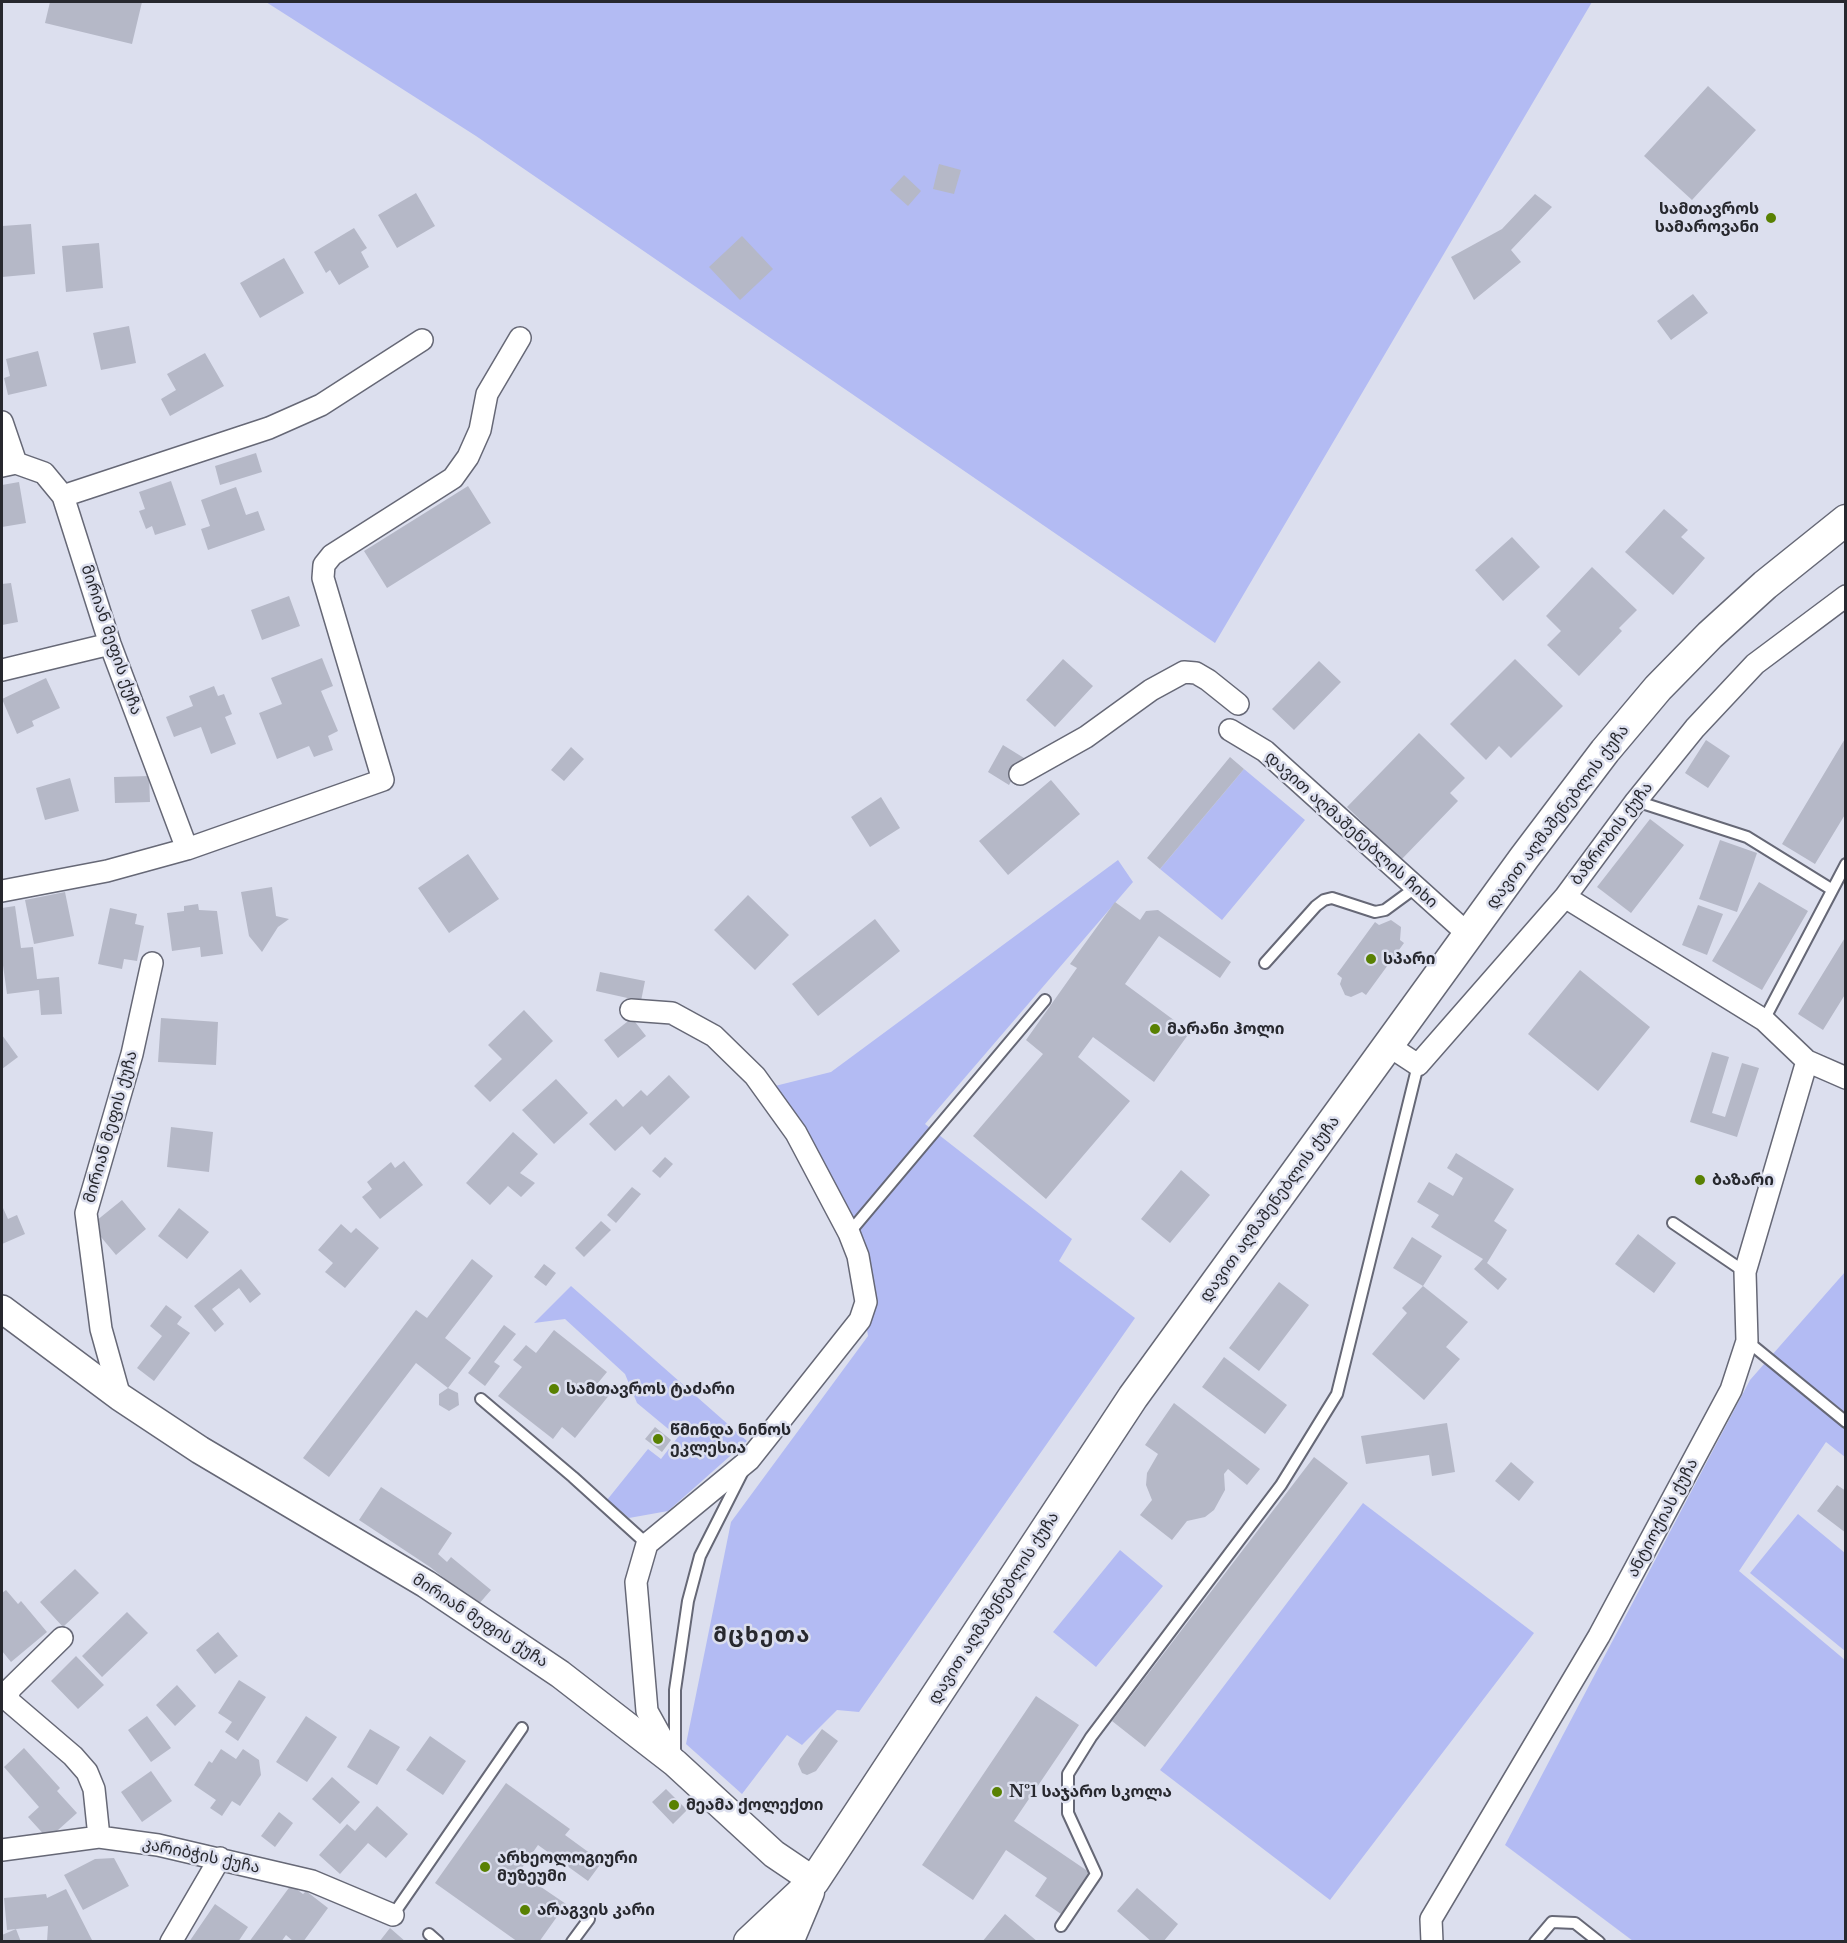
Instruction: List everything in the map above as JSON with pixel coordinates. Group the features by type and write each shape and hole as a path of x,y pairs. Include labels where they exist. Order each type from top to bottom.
{"main road":[{"name":"დავით აღმაშენებლის ქუჩა","path":"749,1941 814,1881 1133,1397 1578,787 1658,688 1757,592 1845,520"},
{"path":"788,1941 814,1881"}],"street":[{"path":"2,891 107,871 187,849 383,780 323,578 324,565 332,555 453,478 468,457 480,430 487,394 520,338"},
{"path":"2,422 9,465 44,473 63,496 269,428 321,405 422,340"},
{"name":"მირიან მეფის ქუჩა","path":"63,496 110,644 187,849"},
{"name":"ბაზრობის ქუჩა","path":"1418,1065 1565,897 1636,801 1695,728 1755,664 1845,597"},
{"path":"2,670 110,644"},
{"path":"1020,774 1086,737 1151,690 1184,672 1196,673 1208,680 1238,704"},
{"name":"დავით აღმაშენებლის ჩიხი","path":"1230,730 1265,752 1469,935"},
{"path":"1565,897 1764,1020 1807,1061 1845,1078"},
{"name":"მირიან მეფის ქუჩა","path":"120,1397 101,1329 86,1213 132,1054 152,963"},
{"path":"631,1010 672,1013 714,1036 755,1076 796,1133 849,1233 864,1280 866,1302 860,1320 749,1460 647,1544 636,1582 647,1711 675,1763"},
{"path":"1389,1046 1418,1065"},
{"name":"ანტიოქიას ქუჩა","path":"1432,1941 1431,1919 1599,1636 1731,1390 1747,1341 1744,1272 1807,1061"},
{"name":"მირიან მეფის ქუჩა","path":"2,1309 120,1397 200,1450 426,1584 561,1674 675,1763 774,1854 814,1881"},
{"path":"62,1638 10,1688 7,1696 11,1703 73,1756 87,1772 94,1789 99,1837"},
{"name":"კარიბჭის ქუჩა","path":"2,1850 99,1837 220,1858 312,1881 393,1915"},
{"path":"171,1941 220,1858"}],"lane":[{"path":"1636,801 1747,837 1831,889"},
{"path":"1764,1020 1845,864"},
{"path":"1265,963 1324,900 1332,898 1375,912 1385,909 1415,888"},
{"path":"849,1233 1045,1000"},
{"path":"1061,1926 1096,1874 1068,1813 1068,1774 1091,1737 1281,1485 1337,1394 1418,1065"},
{"path":"1673,1223 1744,1272"},
{"path":"1747,1341 1845,1422"},
{"path":"481,1399 647,1544"},
{"path":"675,1763 675,1690 688,1601 700,1556 749,1460"},
{"path":"393,1915 522,1728"},
{"path":"572,1941 589,1918"},
{"path":"1535,1941 1552,1922 1575,1923 1599,1941"},
{"path":"429,1934 438,1941"}],"shaded area":[{"path":"266,2 1592,2 1215,643 476,136"},
{"path":"1244,769 1305,820 1222,920 1160,869"},
{"path":"1118,860 1133,882 925,1124 1072,1239 1059,1261 1135,1318 859,1712 837,1710 802,1745 787,1735 742,1794 686,1744 731,1522 868,1336 848,1209 775,1086 831,1072"},
{"path":"1845,1272 1845,1457 1826,1442 1739,1571 1845,1660 1845,1941 1633,1941 1505,1845 1750,1380"},
{"path":"571,1286 747,1441 668,1511 629,1518 607,1500 648,1449 661,1459 678,1437 637,1403 625,1374 565,1319 534,1323"},
{"path":"1363,1503 1534,1633 1330,1900 1160,1770"},
{"path":"1798,1514 1845,1553 1845,1651 1750,1573"},
{"path":"1120,1550 1163,1586 1096,1667 1053,1632"}],"building":[{"path":"50,2 142,2 132,44 45,23"},
{"path":"1708,86 1756,130 1692,200 1644,156"},
{"path":"939,164 961,170 954,194 933,189"},
{"path":"904,175 921,191 908,206 890,190"},
{"path":"416,193 435,226 397,248 378,215"},
{"path":"1535,194 1552,207 1511,250 1521,262 1474,300 1451,257 1502,229"},
{"path":"31,224 35,274 2,277 2,226"},
{"path":"354,228 367,248 361,252 369,267 339,285 330,270 326,273 314,252"},
{"path":"742,236 773,269 740,300 709,267"},
{"path":"99,243 103,288 66,292 62,246"},
{"path":"284,258 304,293 260,318 240,283"},
{"path":"1693,294 1708,313 1671,340 1657,321"},
{"path":"129,326 136,363 101,370 93,333"},
{"path":"38,351 47,386 8,395 4,378 10,376 6,359"},
{"path":"205,353 224,386 170,416 161,399 176,390 167,374"},
{"path":"256,453 262,472 220,485 215,466"},
{"path":"171,481 186,525 155,535 152,526 146,529 139,511 145,509 139,492"},
{"path":"19,482 26,523 2,527 2,485"},
{"path":"468,486 491,523 387,588 364,551"},
{"path":"236,487 246,515 258,511 265,530 208,550 201,529 210,526 201,500"},
{"path":"1664,509 1688,530 1681,537 1705,558 1673,595 1625,552"},
{"path":"1512,537 1540,567 1503,601 1475,570"},
{"path":"1592,567 1637,610 1619,628 1622,631 1579,676 1547,645 1561,631 1546,616"},
{"path":"11,583 18,622 2,625 2,584"},
{"path":"289,596 300,626 262,640 251,610"},
{"path":"322,658 333,686 321,691 338,731 328,736 333,750 314,757 309,746 277,759 259,713 282,704 271,678"},
{"path":"1063,659 1093,686 1055,727 1026,700"},
{"path":"1515,659 1563,706 1511,758 1499,746 1486,760 1450,724"},
{"path":"1319,661 1341,682 1294,730 1272,709"},
{"path":"46,678 60,708 32,721 34,726 17,734 2,699"},
{"path":"214,686 218,696 224,694 232,714 225,717 236,744 211,754 201,727 174,737 166,717 193,706 189,696"},
{"path":"1419,733 1465,778 1450,793 1458,801 1401,860 1347,807"},
{"path":"1846,737 1846,813 1815,864 1782,844"},
{"path":"1706,740 1730,756 1708,788 1685,773"},
{"path":"1003,745 1024,758 1009,785 988,772"},
{"path":"571,747 584,759 564,781 551,770"},
{"path":"1230,757 1244,769 1160,869 1147,858"},
{"path":"149,776 150,802 115,803 114,777"},
{"path":"70,778 79,811 45,820 36,788"},
{"path":"1051,780 1080,814 1008,875 979,841"},
{"path":"881,797 900,828 870,847 851,817"},
{"path":"1650,819 1684,845 1631,913 1597,887"},
{"path":"1720,840 1757,853 1737,912 1699,899"},
{"path":"468,854 499,899 449,933 418,888"},
{"path":"1759,882 1808,911 1762,990 1712,961"},
{"path":"272,887 276,916 289,919 278,927 262,952 249,936 241,892"},
{"path":"65,892 74,936 34,944 25,900"},
{"path":"748,895 789,935 755,970 714,930"},
{"path":"1115,902 1140,920 1146,911 1158,910 1231,962 1220,978 1159,936 1125,984 1190,1032 1154,1082 1093,1037 1078,1057 1130,1101 1046,1199 973,1136 1043,1054 1026,1040 1077,968 1070,964"},
{"path":"198,904 199,910 217,911 223,954 201,957 200,947 172,951 167,913 184,911 184,906"},
{"path":"1698,905 1723,914 1707,955 1682,945"},
{"path":"15,906 21,948 33,947 37,979 59,977 62,1014 41,1015 39,990 7,994 2,958 2,908"},
{"path":"110,908 137,914 135,924 144,926 137,961 124,959 122,969 98,964"},
{"path":"875,919 900,951 818,1016 792,984"},
{"name":"სპარი","path":"1391,920 1401,927 1400,940 1404,943 1366,995 1362,992 1351,997 1345,995 1340,984 1342,978 1337,974 1375,922 1379,925"},
{"path":"1846,936 1846,993 1823,1030 1798,1014"},
{"path":"1580,970 1650,1027 1598,1091 1528,1034"},
{"path":"600,972 645,981 641,1001 596,991"},
{"path":"524,1010 553,1041 490,1102 474,1086 502,1059 488,1045"},
{"path":"161,1018 218,1022 216,1065 158,1062"},
{"path":"632,1018 646,1036 618,1058 604,1040"},
{"path":"2,1035 18,1057 2,1069"},
{"path":"1712,1052 1729,1057 1712,1113 1725,1117 1742,1063 1759,1068 1737,1137 1690,1122"},
{"path":"669,1075 690,1097 650,1135 642,1126 615,1151 589,1124 616,1099 623,1107 641,1090 647,1096"},
{"path":"556,1079 588,1113 554,1144 522,1110"},
{"path":"171,1127 213,1132 209,1172 167,1167"},
{"path":"513,1132 538,1154 520,1173 535,1183 521,1197 508,1186 490,1205 466,1183"},
{"path":"1456,1153 1514,1189 1494,1221 1507,1230 1487,1263 1507,1279 1498,1290 1474,1269 1483,1259 1431,1227 1439,1215 1417,1202 1429,1182 1453,1196 1463,1178 1447,1168"},
{"path":"665,1157 673,1164 660,1178 652,1171"},
{"path":"404,1161 423,1185 380,1219 362,1197 372,1189 367,1182 391,1162 395,1168"},
{"path":"1181,1170 1210,1195 1170,1243 1141,1219"},
{"path":"632,1187 641,1194 616,1223 607,1215"},
{"path":"122,1200 146,1229 116,1255 91,1225"},
{"path":"3,1208 8,1219 17,1215 25,1234 2,1244"},
{"path":"179,1208 209,1232 187,1259 158,1236"},
{"path":"601,1221 611,1230 584,1257 575,1248"},
{"path":"341,1224 351,1233 356,1228 379,1248 345,1288 325,1272 333,1263 318,1250"},
{"path":"1638,1234 1676,1263 1654,1293 1615,1264"},
{"path":"1412,1237 1442,1256 1423,1286 1393,1268"},
{"path":"472,1259 493,1276 445,1338 471,1358 448,1388 416,1363 329,1477 303,1458 416,1310 427,1318"},
{"path":"544,1264 556,1273 546,1286 534,1277"},
{"path":"241,1269 261,1294 250,1303 239,1288 212,1309 224,1324 215,1332 194,1306"},
{"path":"1279,1282 1309,1305 1259,1371 1229,1348"},
{"path":"1423,1286 1468,1322 1446,1347 1460,1359 1424,1400 1372,1354 1407,1313 1402,1308"},
{"path":"166,1305 182,1317 177,1324 190,1333 154,1381 137,1368 162,1336 150,1326"},
{"path":"504,1325 516,1334 494,1362 500,1366 485,1386 468,1373"},
{"name":"სამთავროს ტაძარი","path":"554,1330 607,1372 597,1384 610,1394 575,1438 562,1427 553,1439 498,1396 522,1367 513,1360 526,1345 536,1353"},
{"path":"1224,1357 1287,1405 1265,1434 1202,1387"},
{"path":"448,1388 458,1393 459,1405 449,1411 439,1405 439,1394"},
{"path":"1174,1403 1260,1469 1247,1485 1228,1469 1224,1474 1225,1490 1214,1510 1205,1517 1187,1521 1172,1540 1140,1515 1152,1500 1146,1485 1147,1473 1158,1454 1145,1445"},
{"path":"1447,1423 1455,1472 1432,1476 1429,1455 1366,1464 1361,1436"},
{"name":"წმინდა ნინოს ეკლესია","path":"655,1427 671,1440 662,1452 645,1439"},
{"path":"1314,1457 1348,1483 1145,1747 1112,1721"},
{"path":"1511,1462 1534,1482 1519,1501 1495,1481"},
{"path":"1837,1485 1846,1491 1846,1533 1817,1511"},
{"path":"381,1487 452,1533 438,1554 447,1562 451,1557 491,1590 478,1605 430,1567 359,1520"},
{"path":"75,1569 99,1593 63,1627 40,1602"},
{"path":"6,1590 18,1604 21,1601 47,1632 11,1662 2,1651 2,1593"},
{"path":"127,1612 148,1633 102,1677 82,1656"},
{"path":"218,1632 238,1656 215,1674 196,1650"},
{"path":"76,1656 104,1685 78,1709 51,1681"},
{"path":"239,1680 266,1697 238,1741 225,1732 232,1722 218,1713"},
{"path":"177,1685 196,1706 175,1726 156,1705"},
{"path":"1036,1696 1079,1725 1014,1821 1089,1872 1061,1914 1035,1896 1047,1878 1006,1850 973,1900 922,1865"},
{"path":"147,1716 171,1748 151,1762 128,1730"},
{"path":"306,1716 337,1737 307,1782 276,1762"},
{"path":"370,1729 400,1747 377,1785 347,1767"},
{"path":"822,1729 838,1741 816,1771 807,1775 802,1773 798,1764"},
{"path":"430,1736 466,1761 443,1795 406,1770"},
{"path":"24,1748 60,1788 57,1791 77,1813 48,1839 28,1817 39,1807 4,1767"},
{"path":"221,1749 236,1759 243,1749 259,1760 261,1775 240,1806 232,1801 222,1816 210,1808 216,1800 194,1785 209,1761 212,1763"},
{"path":"151,1771 172,1801 142,1822 121,1792"},
{"path":"332,1777 360,1802 340,1824 312,1799"},
{"name":"არხეოლოგიური მუზეუმი","path":"506,1783 570,1829 565,1835 602,1862 588,1881 538,1845 519,1872 566,1904 539,1942 518,1942 435,1883"},
{"path":"666,1789 687,1810 673,1824 652,1802"},
{"path":"377,1806 408,1834 386,1858 368,1843 340,1874 319,1855 347,1824 355,1831"},
{"path":"279,1812 293,1823 275,1847 261,1836"},
{"path":"114,1858 129,1886 83,1910 64,1875 95,1859"},
{"path":"291,1885 303,1894 306,1891 328,1908 303,1942 294,1942 286,1935 281,1942 249,1942"},
{"path":"1137,1888 1178,1924 1163,1942 1152,1942 1117,1911"},
{"path":"66,1889 93,1942 47,1942 48,1926 7,1930 4,1898 46,1894 47,1898"},
{"path":"215,1904 248,1927 238,1942 189,1942"},
{"path":"1005,1914 1038,1942 982,1942"},
{"path":"390,1928 406,1942 379,1942"},
{"path":"16,1929 21,1942 2,1942 2,1935"}],"place":[{"name":"სამთავროს სამაროვანი","path":"1771,218"},
{"name":"სპარი","path":"1371,959"},
{"name":"მარანი ჰოლი","path":"1155,1029"},
{"name":"ბაზარი","path":"1700,1180"},
{"name":"სამთავროს ტაძარი","path":"554,1389"},
{"name":"წმინდა ნინოს ეკლესია","path":"658,1439"},
{"name":"№1 საჯარო სკოლა","path":"997,1792"},
{"name":"მეამა ქოლექთი","path":"674,1805"},
{"name":"არხეოლოგიური მუზეუმი","path":"485,1867"},
{"name":"არაგვის კარი","path":"525,1910"}],"district":[{"name":"მცხეთა","path":"762,1636"}]}
